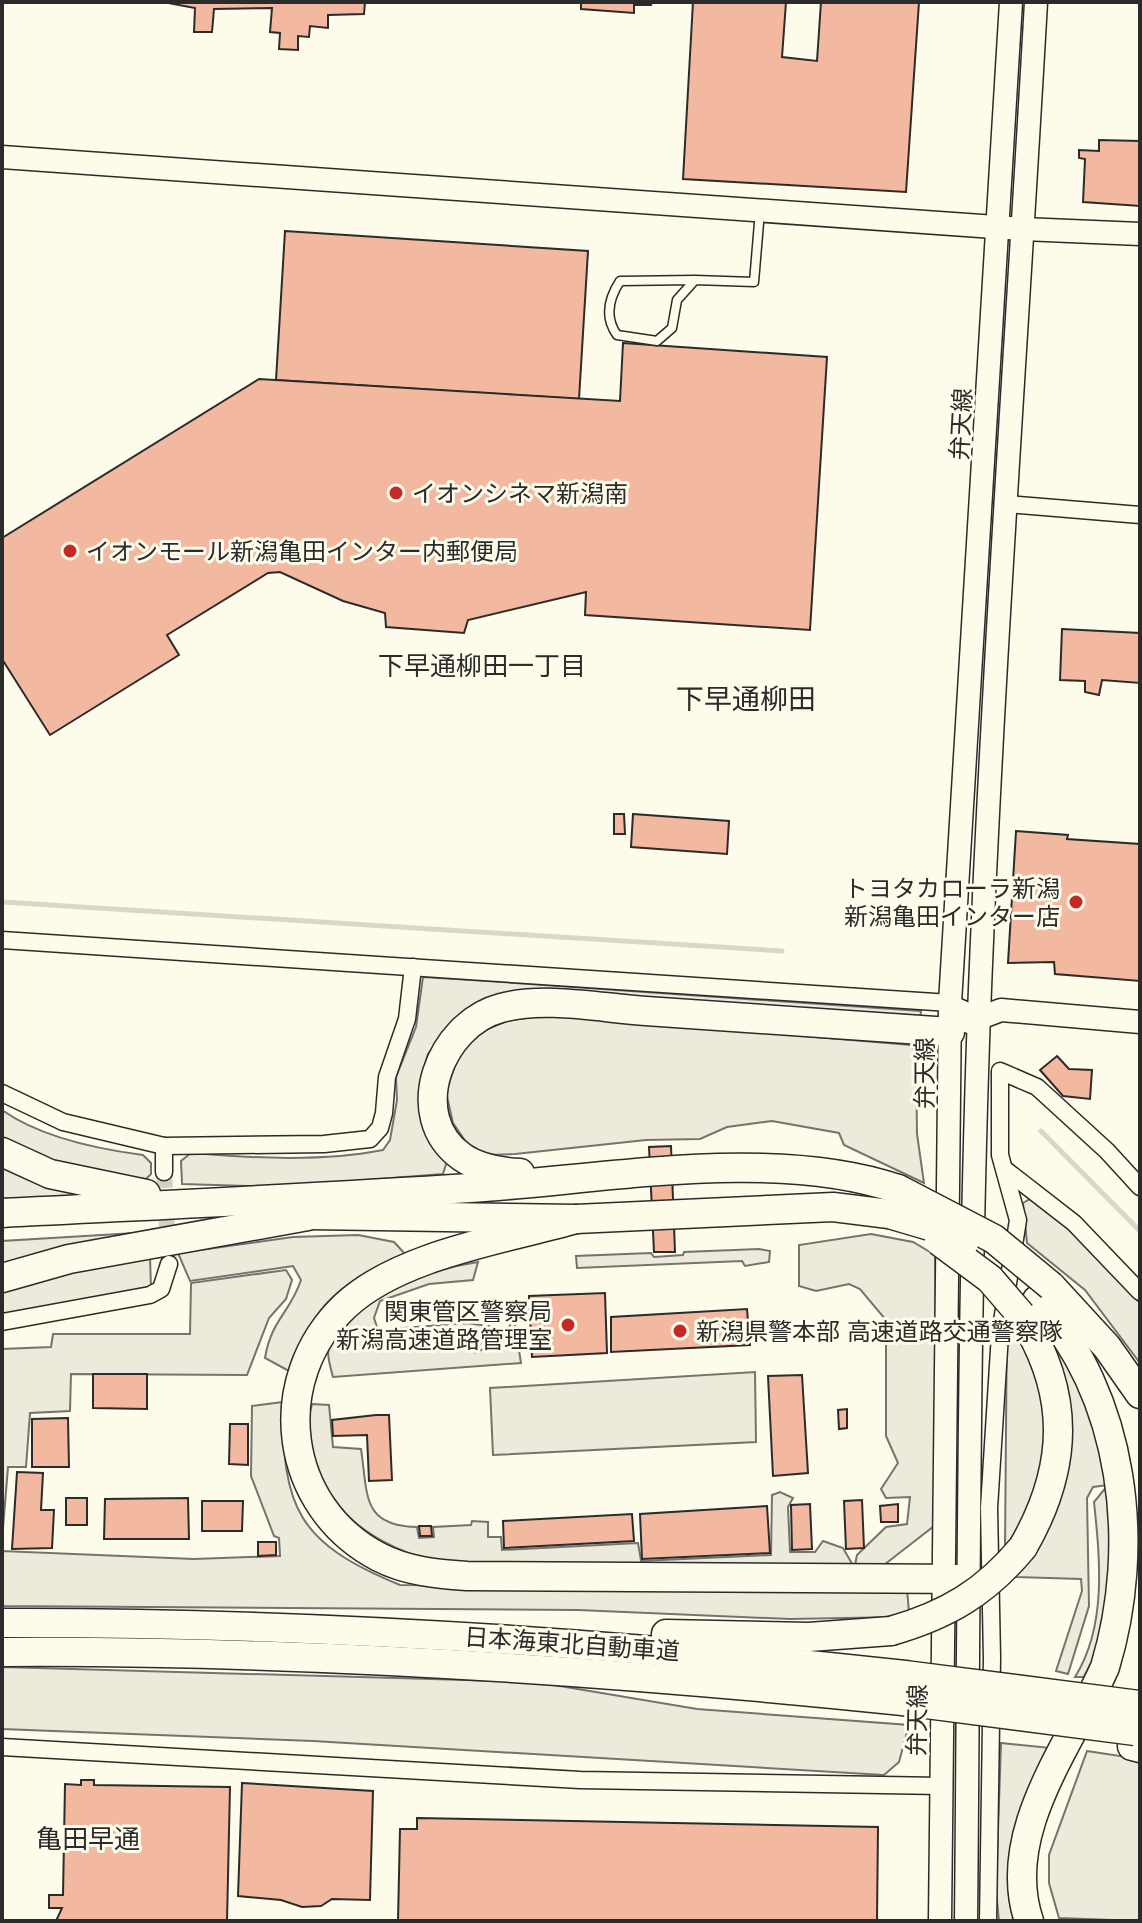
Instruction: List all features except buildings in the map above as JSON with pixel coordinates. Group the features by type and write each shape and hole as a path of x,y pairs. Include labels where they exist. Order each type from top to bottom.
{"highway":[{"path":"573,1178 490,1169 463,1157 444,1137 434,1108 435,1078 447,1049 468,1024 501,1008 549,1005 950,1032"},
{"path":"2,1152 50,1174 108,1188 188,1198 252,1200"},
{"path":"2,1213 473,1188 573,1178 804,1169 866,1178 920,1229 990,1279 1036,1300 1107,1347 1140,1394"},
{"path":"2,1228 308,1216 576,1219 894,1202 994,1239 1036,1300 1071,1340 1103,1400 1122,1461 1130,1553 1123,1611 1107,1664 1038,1803 1024,1845 1021,1885 1029,1921"},
{"path":"2,1278 69,1259 308,1216"},
{"path":"576,1219 416,1265 362,1292 330,1322 306,1363 298,1385 294,1432 307,1482 336,1526 379,1557 405,1568 433,1573 519,1578 957,1580"},
{"path":"1036,1300 1101,1353 1126,1409 1140,1458"},
{"path":"413,1632 809,1637 891,1631 951,1610 978,1593 1002,1572 1023,1547 1051,1489 1057,1459 1058,1426 1036,1300"},
{"path":"1049,1921 1040,1880 1045,1841 1063,1794 1116,1689 1140,1619"},
{"name":"日本海東北自動車道","path":"2,1623 413,1632 630,1648 904,1696 1138,1728"},
{"name":"日本海東北自動車道","path":"2,1652 308,1656 636,1675 904,1696"},
{"path":"904,1696 1054,1731 1138,1728"}],"street":[{"name":"弁天線","path":"966,1921 957,1580 950,1003 1011,2"},
{"name":"弁天線","path":"940,1921 942,1786 957,1580 979,1016 1036,2"},
{"path":"2,157 1023,229 1140,234"},
{"path":"1006,504 1140,515"},
{"path":"2,940 950,1003 979,1016"},
{"path":"2,1093 63,1122 164,1146 324,1144 370,1139 380,1128 384,1113 387,1077 407,1019 413,967"},
{"path":"950,1032 979,1016 1001,1010 1140,1022"},
{"path":"988,1921 992,1658 989,1508 1000,1334 1018,1220 1007,1171 1000,1155 1000,1071 1037,1087 1140,1187"},
{"path":"164,1146 164,1172"},
{"path":"1007,1171 1074,1223 1140,1292"},
{"path":"2,1322 150,1295 161,1289 169,1264"},
{"path":"2,1747 580,1780 942,1786"}],"lane":[{"path":"695,280 677,300 672,328 657,341 617,335 610,326 609,298 620,281 695,280 754,282 760,210"}],"shaded area":[{"path":"423,977 921,1011 920,1021 521,994 445,1033 428,1054 421,1081 447,1161 443,1174 277,1187 182,1184 181,1161 191,1153 312,1158 383,1150 390,1140 397,1100 396,1077 416,1027"},
{"path":"551,1015 911,1045 916,1054 917,1134 924,1183 844,1145 839,1133 772,1121 727,1127 700,1139 646,1140 515,1154 489,1155 468,1145 453,1123 446,1092 460,1050 480,1032 510,1020"},
{"path":"2,1110 51,1135 143,1155 151,1163 151,1174 146,1179 80,1170 11,1145 2,1140"},
{"path":"2,1161 74,1187 73,1197 2,1199"},
{"path":"1032,1198 1046,1206 1140,1303 1140,1363 1085,1290 1027,1243 1023,1203"},
{"path":"135,1233 2,1269 2,1241"},
{"path":"871,1234 913,1242 935,1255 938,1523 880,1568 855,1565 857,1555 886,1527 907,1524 910,1497 886,1498 881,1489 898,1463 886,1436 886,1320 860,1289 849,1284 816,1291 799,1286 799,1245"},
{"path":"358,1235 394,1242 406,1255 356,1280 330,1300 312,1324 289,1371 265,1358 276,1325 301,1280 293,1266 190,1281 178,1253 293,1237"},
{"path":"770,1251 769,1262 745,1266 742,1261 577,1268 576,1256 651,1253 654,1257 683,1255 684,1252"},
{"path":"150,1256 151,1289 2,1316 2,1290 54,1274"},
{"path":"478,1262 473,1280 429,1284 380,1301 374,1318 378,1330 466,1323 489,1326 476,1352 501,1342 514,1318 521,1363 333,1377 329,1345 342,1324 357,1310 375,1297 417,1278"},
{"path":"286,1270 292,1280 286,1299 269,1318 247,1375 71,1374 70,1411 30,1413 26,1467 8,1467 2,1540 2,1349 51,1347 53,1334 190,1334 191,1283"},
{"path":"1007,1312 1029,1343 1038,1367 1047,1421 1041,1477 1020,1527 1005,1548"},
{"path":"1041,1319 1084,1386 1109,1457 1115,1494 1118,1532 1110,1607 1084,1677 1075,1677 1092,1636 1099,1592 1094,1502 1108,1485 1093,1487 1087,1498 1089,1606 1068,1674 1056,1671 1082,1591 1081,1579 1014,1577 1043,1535 1054,1512 1068,1464 1071,1439 1065,1388"},
{"path":"755,1372 756,1442 493,1455 490,1388"},
{"path":"283,1402 287,1470 293,1496 303,1518 318,1537 339,1554 400,1585 907,1589 909,1612 898,1617 790,1619 578,1610 2,1606 2,1551 194,1559 280,1556 279,1538 274,1536 251,1476 252,1406"},
{"path":"312,1404 329,1405 333,1447 361,1449 367,1493 377,1514 386,1521 417,1527 419,1538 434,1537 433,1527 471,1525 472,1521 488,1522 488,1537 501,1537 502,1550 638,1543 641,1561 771,1555 772,1495 780,1492 793,1498 788,1507 790,1552 815,1552 823,1541 843,1548 854,1567 439,1562 417,1556 375,1537 356,1524 327,1490 311,1446 309,1420"},
{"path":"2,1667 536,1682 697,1709 909,1725 899,1762 884,1775 313,1741 2,1729"},
{"path":"1001,1743 1051,1748 1022,1810 1010,1853 1009,1898 1014,1921 999,1921 996,1890"},
{"path":"1087,1751 1140,1759 1140,1921 1059,1918 1049,1883 1049,1855"}],"waterway":[{"path":"2,902 782,951"},
{"path":"1041,1131 1140,1231"}],"tunnel":[{"path":"164,1172 169,1264"}],"place":[{"name":"イオンシネマ新潟南","path":"396,493"},
{"name":"イオンモール新潟亀田インター内郵便局","path":"70,551"},
{"name":"トヨタカローラ新潟 新潟亀田インター店","path":"1076,902"},
{"name":"関東管区警察局 新潟高速道路管理室","path":"568,1325"},
{"name":"新潟県警本部 高速道路交通警察隊","path":"680,1331"}],"district":[{"name":"下早通柳田一丁目","path":"482,666"},
{"name":"下早通柳田","path":"746,699"},
{"name":"亀田早通","path":"88,1839"}]}
